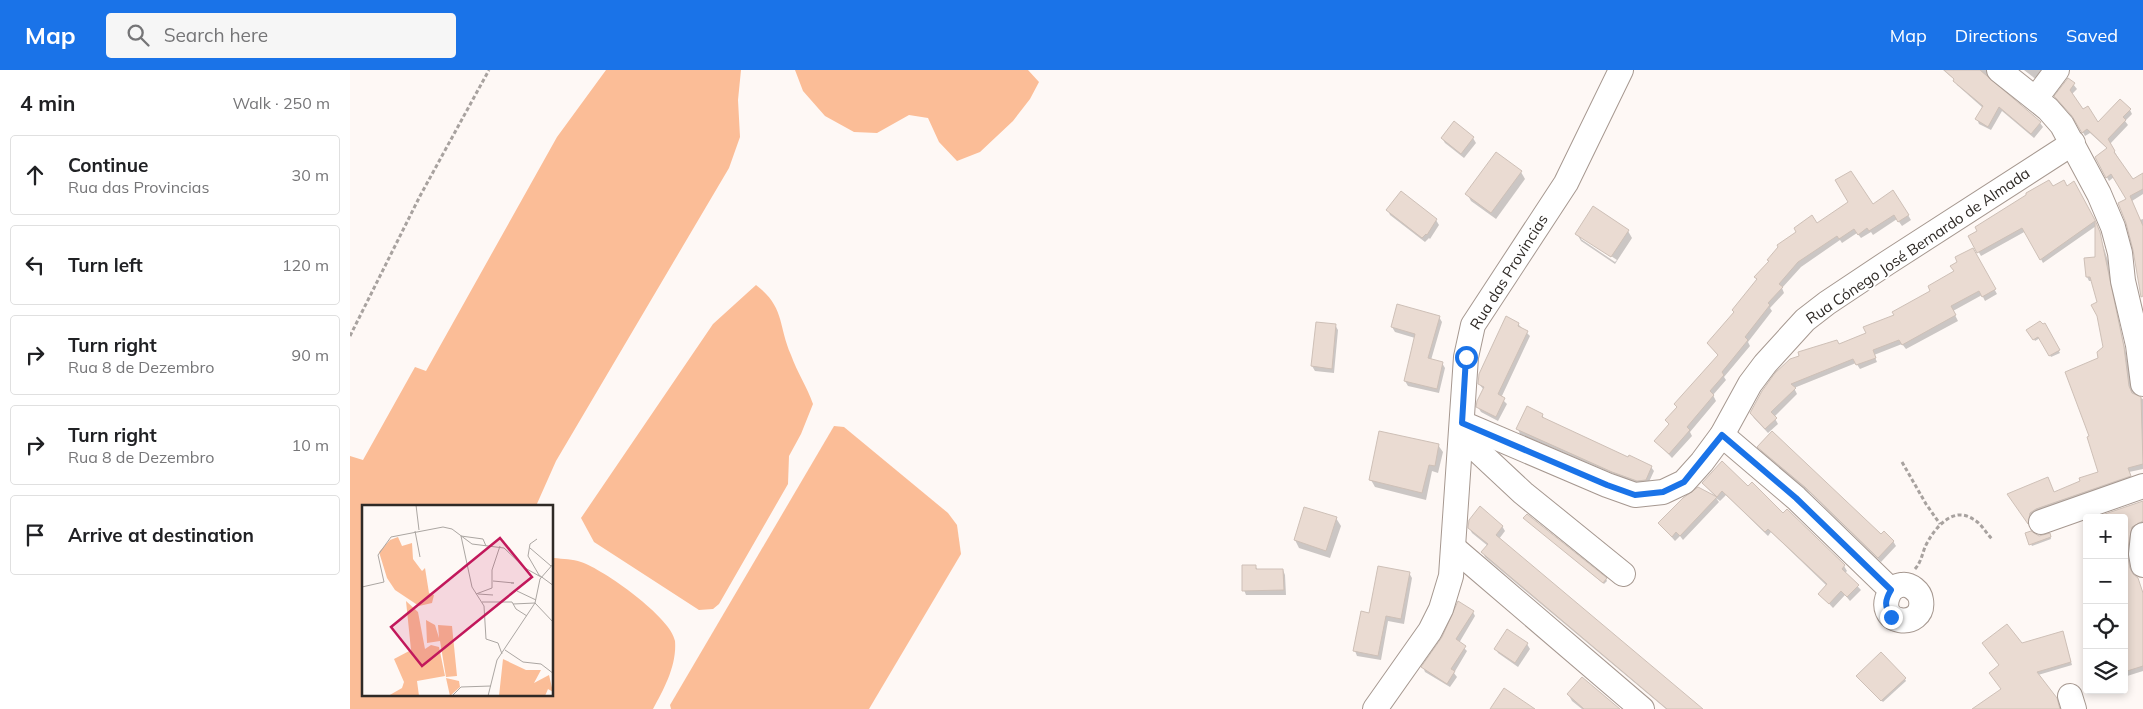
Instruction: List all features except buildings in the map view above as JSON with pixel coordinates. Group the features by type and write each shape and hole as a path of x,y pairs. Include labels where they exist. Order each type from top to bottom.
{"street":[{"name":"Rua das Provincias","path":"1375,709 1430,631 1438,616 1452,576 1466,357 1473,325 1566,183 1621,70"},
{"path":"1999,70 2036,98 2062,125 2099,194 2120,253 2122,281 2138,345 2143,384"},
{"path":"2036,98 2057,70"},
{"name":"Rua Cónego José Bernardo de Almada","path":"1462,430 1635,495 1663,492 1684,482 1722,435 1750,384 1765,364 1805,320 1887,263 2073,143"},
{"path":"1462,430 1524,493 1623,574"},
{"path":"1722,435 1896,587"},
{"path":"2041,522 2143,486"},
{"path":"2143,536 2141,554 2143,565"},
{"path":"1455,549 1642,709"}],"path":[{"path":"350,336 420,196 489,70"},
{"path":"1902,462 1940,524"},
{"path":"1896,587 1920,563 1926,546 1940,524 1947,518 1967,516 1974,519 1992,540"}],"shaded area":[{"path":"606,70 741,70 738,100 740,137 729,168 556,461 536,505 362,505 362,696 554,696 554,558 575,560 591,566 620,584 650,608 671,631 675,641 672,668 653,709 350,709 350,456 363,460 415,367 426,371 557,137"},
{"path":"795,70 1028,70 1039,82 1030,99 1013,121 980,152 957,161 939,142 928,118 909,115 877,133 854,132 825,116 803,91"},
{"path":"756,285 772,301 780,317 791,355 813,404 801,434 789,456 788,484 719,604 713,609 699,610 594,542 581,518 713,324"},
{"path":"834,426 844,427 948,513 957,525 961,554 869,709 671,709 670,705"}],"route":[{"path":"1466,357 1462,423 1607,485 1635,495 1663,492 1684,482 1722,435 1796,498 1891,590 1885,599 1886,609 1891,617"}]}
